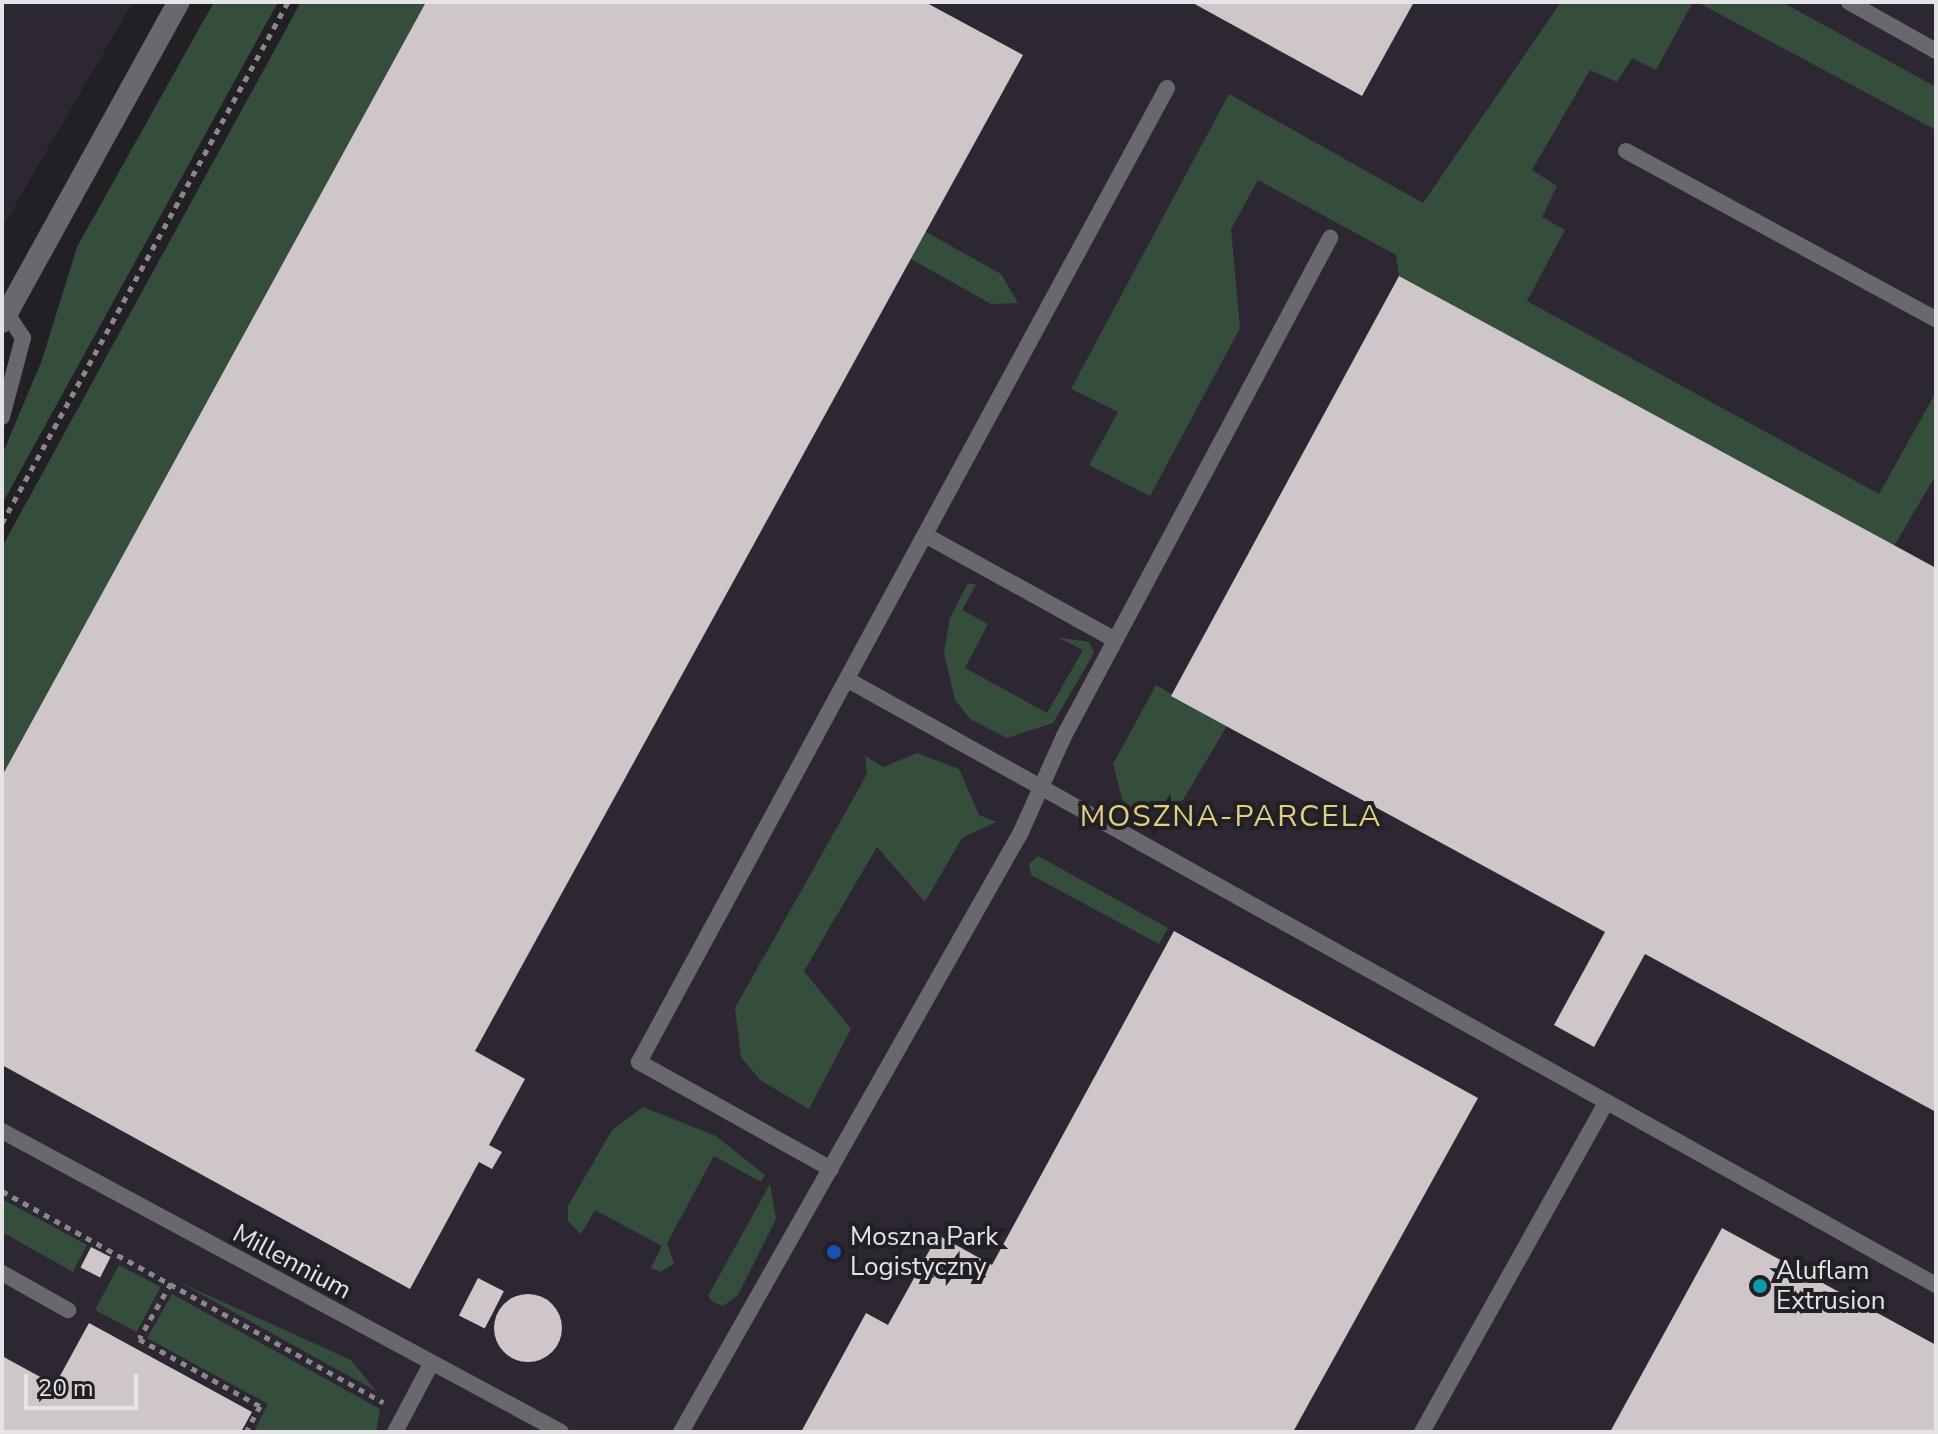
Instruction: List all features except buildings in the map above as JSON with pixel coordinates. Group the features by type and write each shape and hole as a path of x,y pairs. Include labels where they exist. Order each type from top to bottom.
{"street":[{"path":"4,317 179,2"}],"lane":[{"path":"1849,2 1936,51"},
{"path":"831,1169 639,1062 1167,88"},
{"path":"1626,151 1936,319"},
{"path":"681,1432 1040,792 1115,640 1330,238"},
{"path":"2,417 23,338 4,317"},
{"path":"925,535 1115,640"},
{"path":"848,680 1040,792 1936,1285"},
{"path":"1422,1432 1605,1105"},
{"name":"Millennium","path":"2,1131 561,1432"},
{"path":"2,1273 68,1310"},
{"path":"395,1432 431,1364"}],"path":[{"path":"2,523 288,2"},
{"path":"2,1191 404,1414"},
{"path":"171,1283 139,1339 260,1406 246,1432"}],"shaded area":[{"path":"2,2 133,2 2,228"},
{"path":"301,2 1936,2 1936,1432 2,1432 2,547"}],"green space":[{"path":"214,2 278,2 2,504 2,455 42,360 77,247"},
{"path":"301,2 426,2 2,776 2,547"},
{"path":"1561,2 1693,2 1656,70 1632,58 1617,82 1590,70 1532,170 1557,186 1542,217 1565,230 1527,301 1879,494 1936,392 1936,475 1894,546 1399,276 1396,255 1258,180 1231,229 1240,328 1150,496 1089,465 1118,412 1071,389 1229,94 1423,203"},
{"path":"1697,2 1782,2 1936,87 1936,130"},
{"path":"926,232 1001,274 1018,303 991,304 911,259"},
{"path":"968,583 976,585 962,610 988,624 965,668 1047,713 1083,650 1057,637 1089,642 1094,653 1053,723 1007,738 970,719 955,700 944,653 950,618"},
{"path":"1156,685 1227,726 1183,800 1161,811 1126,813 1113,764"},
{"path":"917,753 959,769 979,815 996,822 962,838 925,902 877,847 804,971 851,1029 809,1109 760,1080 741,1057 735,1008 867,774 865,756 883,767"},
{"path":"1038,856 1168,928 1159,944 1031,875 1029,864"},
{"path":"643,1107 716,1136 765,1175 761,1182 714,1156 667,1243 674,1264 660,1272 651,1268 662,1246 595,1210 581,1234 568,1221 568,1206 612,1130"},
{"path":"770,1184 776,1219 738,1295 723,1306 713,1302 708,1296"},
{"path":"2,1199 87,1245 73,1272 2,1232"},
{"path":"119,1265 160,1287 137,1332 95,1310"},
{"path":"179,1282 351,1360 376,1391"},
{"path":"172,1294 380,1409 376,1432 254,1432 268,1404 147,1338"}],"place":[{"name":"Moszna Park Logistyczny","path":"834,1252"},
{"name":"Aluflam Extrusion","path":"1760,1286"}],"district":[{"name":"MOSZNA-PARCELA","path":"1231,817"}]}
